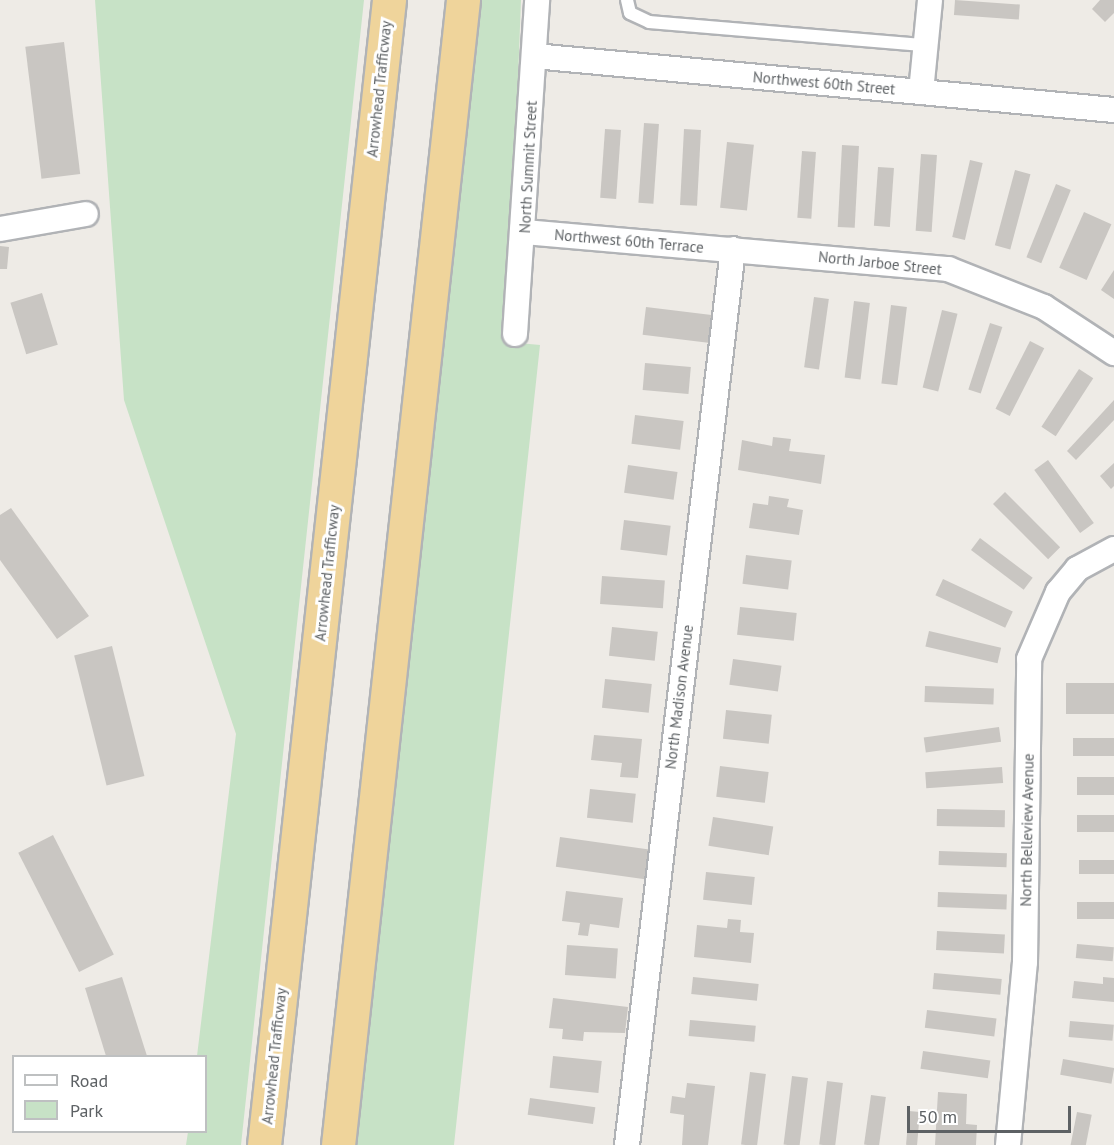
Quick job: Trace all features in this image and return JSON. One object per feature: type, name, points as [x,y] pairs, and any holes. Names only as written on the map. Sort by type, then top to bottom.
[{"type":"highway","name":"Arrowhead Trafficway","points":[[264,1145],[389,0]]},
{"type":"highway","points":[[338,1145],[463,0]]},
{"type":"street","name":"North Summit Street","points":[[515,334],[525,232],[537,0]]},
{"type":"street","points":[[921,92],[930,0]]},
{"type":"street","name":"Northwest 60th Street","points":[[534,56],[1114,110]]},
{"type":"street","points":[[0,229],[86,214]]},
{"type":"street","name":"Northwest 60th Terrace","points":[[525,232],[733,249]]},
{"type":"street","name":"North Jarboe Street","points":[[733,249],[948,269],[1044,307],[1114,353]]},
{"type":"street","name":"North Madison Avenue","points":[[627,1145],[733,249]]},
{"type":"street","name":"North Belleview Avenue","points":[[1008,1145],[1025,962],[1029,659],[1058,592],[1077,569],[1114,549]]},
{"type":"lane","points":[[627,0],[630,13],[649,22],[925,45]]},
{"type":"green space","points":[[95,0],[364,0],[241,1145],[186,1145],[188,1133],[207,1133],[207,1055],[197,1055],[236,734],[124,400]]},
{"type":"green space","points":[[478,0],[521,0],[508,342],[540,345],[454,1145],[355,1145]]},
{"type":"building","points":[[955,0],[1020,5],[1019,19],[954,15]]},
{"type":"building","points":[[1100,0],[1114,0],[1114,13],[1105,22],[1092,9]]},
{"type":"building","points":[[64,42],[80,174],[41,179],[25,47]]},
{"type":"building","points":[[644,123],[659,124],[653,204],[638,203]]},
{"type":"building","points":[[605,129],[621,130],[616,199],[600,198]]},
{"type":"building","points":[[684,129],[701,130],[697,206],[680,205]]},
{"type":"building","points":[[727,142],[754,145],[747,210],[720,208]]},
{"type":"building","points":[[842,145],[859,146],[855,228],[838,227]]},
{"type":"building","points":[[802,151],[816,152],[811,219],[797,218]]},
{"type":"building","points":[[921,154],[937,155],[932,232],[916,231]]},
{"type":"building","points":[[970,160],[983,163],[965,240],[952,237]]},
{"type":"building","points":[[878,167],[894,168],[890,227],[874,226]]},
{"type":"building","points":[[1015,170],[1030,174],[1010,249],[995,245]]},
{"type":"building","points":[[1056,184],[1071,190],[1041,263],[1026,257]]},
{"type":"building","points":[[1084,212],[1111,224],[1087,280],[1059,268]]},
{"type":"building","points":[[0,246],[9,247],[7,269],[0,269]]},
{"type":"building","points":[[1114,270],[1114,299],[1101,290]]},
{"type":"building","points":[[42,293],[58,345],[26,354],[10,303]]},
{"type":"building","points":[[814,297],[829,299],[819,369],[804,367]]},
{"type":"building","points":[[854,301],[870,303],[860,379],[845,377]]},
{"type":"building","points":[[891,305],[907,307],[897,385],[881,383]]},
{"type":"building","points":[[646,307],[712,315],[708,343],[643,335]]},
{"type":"building","points":[[942,310],[958,314],[938,391],[923,388]]},
{"type":"building","points":[[990,323],[1002,327],[981,394],[968,390]]},
{"type":"building","points":[[1030,341],[1044,348],[1010,416],[995,409]]},
{"type":"building","points":[[645,363],[691,367],[688,394],[643,390]]},
{"type":"building","points":[[1079,369],[1093,378],[1056,436],[1041,427]]},
{"type":"building","points":[[1114,400],[1114,420],[1076,460],[1067,451]]},
{"type":"building","points":[[635,415],[684,421],[680,450],[631,444]]},
{"type":"building","points":[[773,437],[791,439],[789,451],[825,455],[821,484],[738,470],[742,440],[772,446]]},
{"type":"building","points":[[1048,460],[1094,523],[1080,533],[1034,470]]},
{"type":"building","points":[[1114,463],[1114,486],[1111,489],[1100,476]]},
{"type":"building","points":[[628,465],[678,472],[674,500],[624,493]]},
{"type":"building","points":[[1005,492],[1060,547],[1048,559],[993,504]]},
{"type":"building","points":[[769,496],[789,499],[787,507],[803,510],[799,535],[749,528],[753,503],[768,505]]},
{"type":"building","points":[[11,508],[89,616],[57,639],[0,560],[0,515]]},
{"type":"building","points":[[624,520],[671,526],[667,556],[620,550]]},
{"type":"building","points":[[980,538],[1033,578],[1024,590],[971,550]]},
{"type":"building","points":[[746,555],[792,561],[788,589],[742,584]]},
{"type":"building","points":[[602,576],[665,580],[663,608],[600,604]]},
{"type":"building","points":[[943,579],[1013,612],[1005,628],[935,595]]},
{"type":"building","points":[[740,607],[797,613],[794,641],[737,635]]},
{"type":"building","points":[[612,627],[658,632],[655,661],[609,656]]},
{"type":"building","points":[[929,631],[1001,648],[998,663],[925,647]]},
{"type":"building","points":[[112,646],[144,776],[107,785],[74,655]]},
{"type":"building","points":[[733,659],[782,666],[778,692],[729,685]]},
{"type":"building","points":[[605,679],[652,684],[649,713],[602,708]]},
{"type":"building","points":[[1066,683],[1114,683],[1114,714],[1066,714]]},
{"type":"building","points":[[925,686],[994,688],[993,704],[924,702]]},
{"type":"building","points":[[726,710],[772,715],[769,744],[723,739]]},
{"type":"building","points":[[999,727],[1001,742],[926,752],[924,738]]},
{"type":"building","points":[[594,735],[642,739],[638,778],[620,777],[622,763],[591,760]]},
{"type":"building","points":[[1073,738],[1114,738],[1114,756],[1073,756]]},
{"type":"building","points":[[720,766],[769,772],[765,803],[716,797]]},
{"type":"building","points":[[1002,767],[1003,783],[926,788],[925,772]]},
{"type":"building","points":[[1077,777],[1114,777],[1114,795],[1077,795]]},
{"type":"building","points":[[590,789],[636,794],[633,823],[587,818]]},
{"type":"building","points":[[937,809],[1005,810],[1005,827],[937,826]]},
{"type":"building","points":[[1077,815],[1114,815],[1114,832],[1077,832]]},
{"type":"building","points":[[713,817],[773,827],[769,855],[708,846]]},
{"type":"building","points":[[53,835],[114,954],[79,972],[18,853]]},
{"type":"building","points":[[560,837],[649,850],[645,879],[556,867]]},
{"type":"building","points":[[939,851],[1007,853],[1006,867],[939,865]]},
{"type":"building","points":[[1079,860],[1114,860],[1114,874],[1079,874]]},
{"type":"building","points":[[706,872],[755,877],[752,905],[703,900]]},
{"type":"building","points":[[566,891],[623,898],[619,928],[590,924],[588,936],[578,935],[580,923],[562,921]]},
{"type":"building","points":[[938,892],[1007,894],[1006,909],[937,907]]},
{"type":"building","points":[[1077,902],[1114,902],[1114,919],[1077,919]]},
{"type":"building","points":[[728,919],[741,920],[740,932],[754,933],[751,963],[694,957],[697,925],[727,928]]},
{"type":"building","points":[[937,931],[1005,935],[1004,954],[936,950]]},
{"type":"building","points":[[1077,944],[1114,947],[1113,961],[1076,958]]},
{"type":"building","points":[[567,945],[618,949],[616,978],[565,975]]},
{"type":"building","points":[[934,973],[1002,979],[1000,995],[933,989]]},
{"type":"building","points":[[122,977],[147,1055],[106,1055],[85,988]]},
{"type":"building","points":[[693,977],[759,984],[757,1001],[691,994]]},
{"type":"building","points":[[1103,977],[1114,978],[1114,1002],[1072,998],[1074,981],[1103,984]]},
{"type":"building","points":[[553,998],[628,1007],[625,1033],[584,1032],[583,1041],[562,1039],[563,1029],[549,1028]]},
{"type":"building","points":[[927,1010],[996,1019],[994,1036],[925,1028]]},
{"type":"building","points":[[690,1020],[756,1026],[754,1042],[689,1036]]},
{"type":"building","points":[[1070,1021],[1114,1025],[1112,1041],[1069,1037]]},
{"type":"building","points":[[923,1051],[990,1060],[988,1078],[920,1069]]},
{"type":"building","points":[[553,1056],[602,1061],[598,1093],[550,1088]]},
{"type":"building","points":[[1063,1059],[1114,1068],[1111,1084],[1060,1075]]},
{"type":"building","points":[[750,1072],[766,1074],[757,1145],[741,1144]]},
{"type":"building","points":[[792,1076],[808,1078],[800,1145],[784,1144]]},
{"type":"building","points":[[827,1081],[843,1083],[835,1145],[819,1145]]},
{"type":"building","points":[[687,1083],[715,1086],[708,1145],[682,1145],[684,1115],[670,1113],[672,1096],[685,1098]]},
{"type":"building","points":[[938,1092],[967,1094],[966,1124],[977,1125],[976,1145],[935,1145]]},
{"type":"building","points":[[871,1095],[886,1097],[879,1145],[864,1145]]},
{"type":"building","points":[[530,1098],[595,1107],[593,1124],[528,1115]]},
{"type":"building","points":[[909,1111],[920,1112],[917,1145],[906,1145]]},
{"type":"building","points":[[1077,1112],[1092,1115],[1086,1145],[1071,1145]]}]
